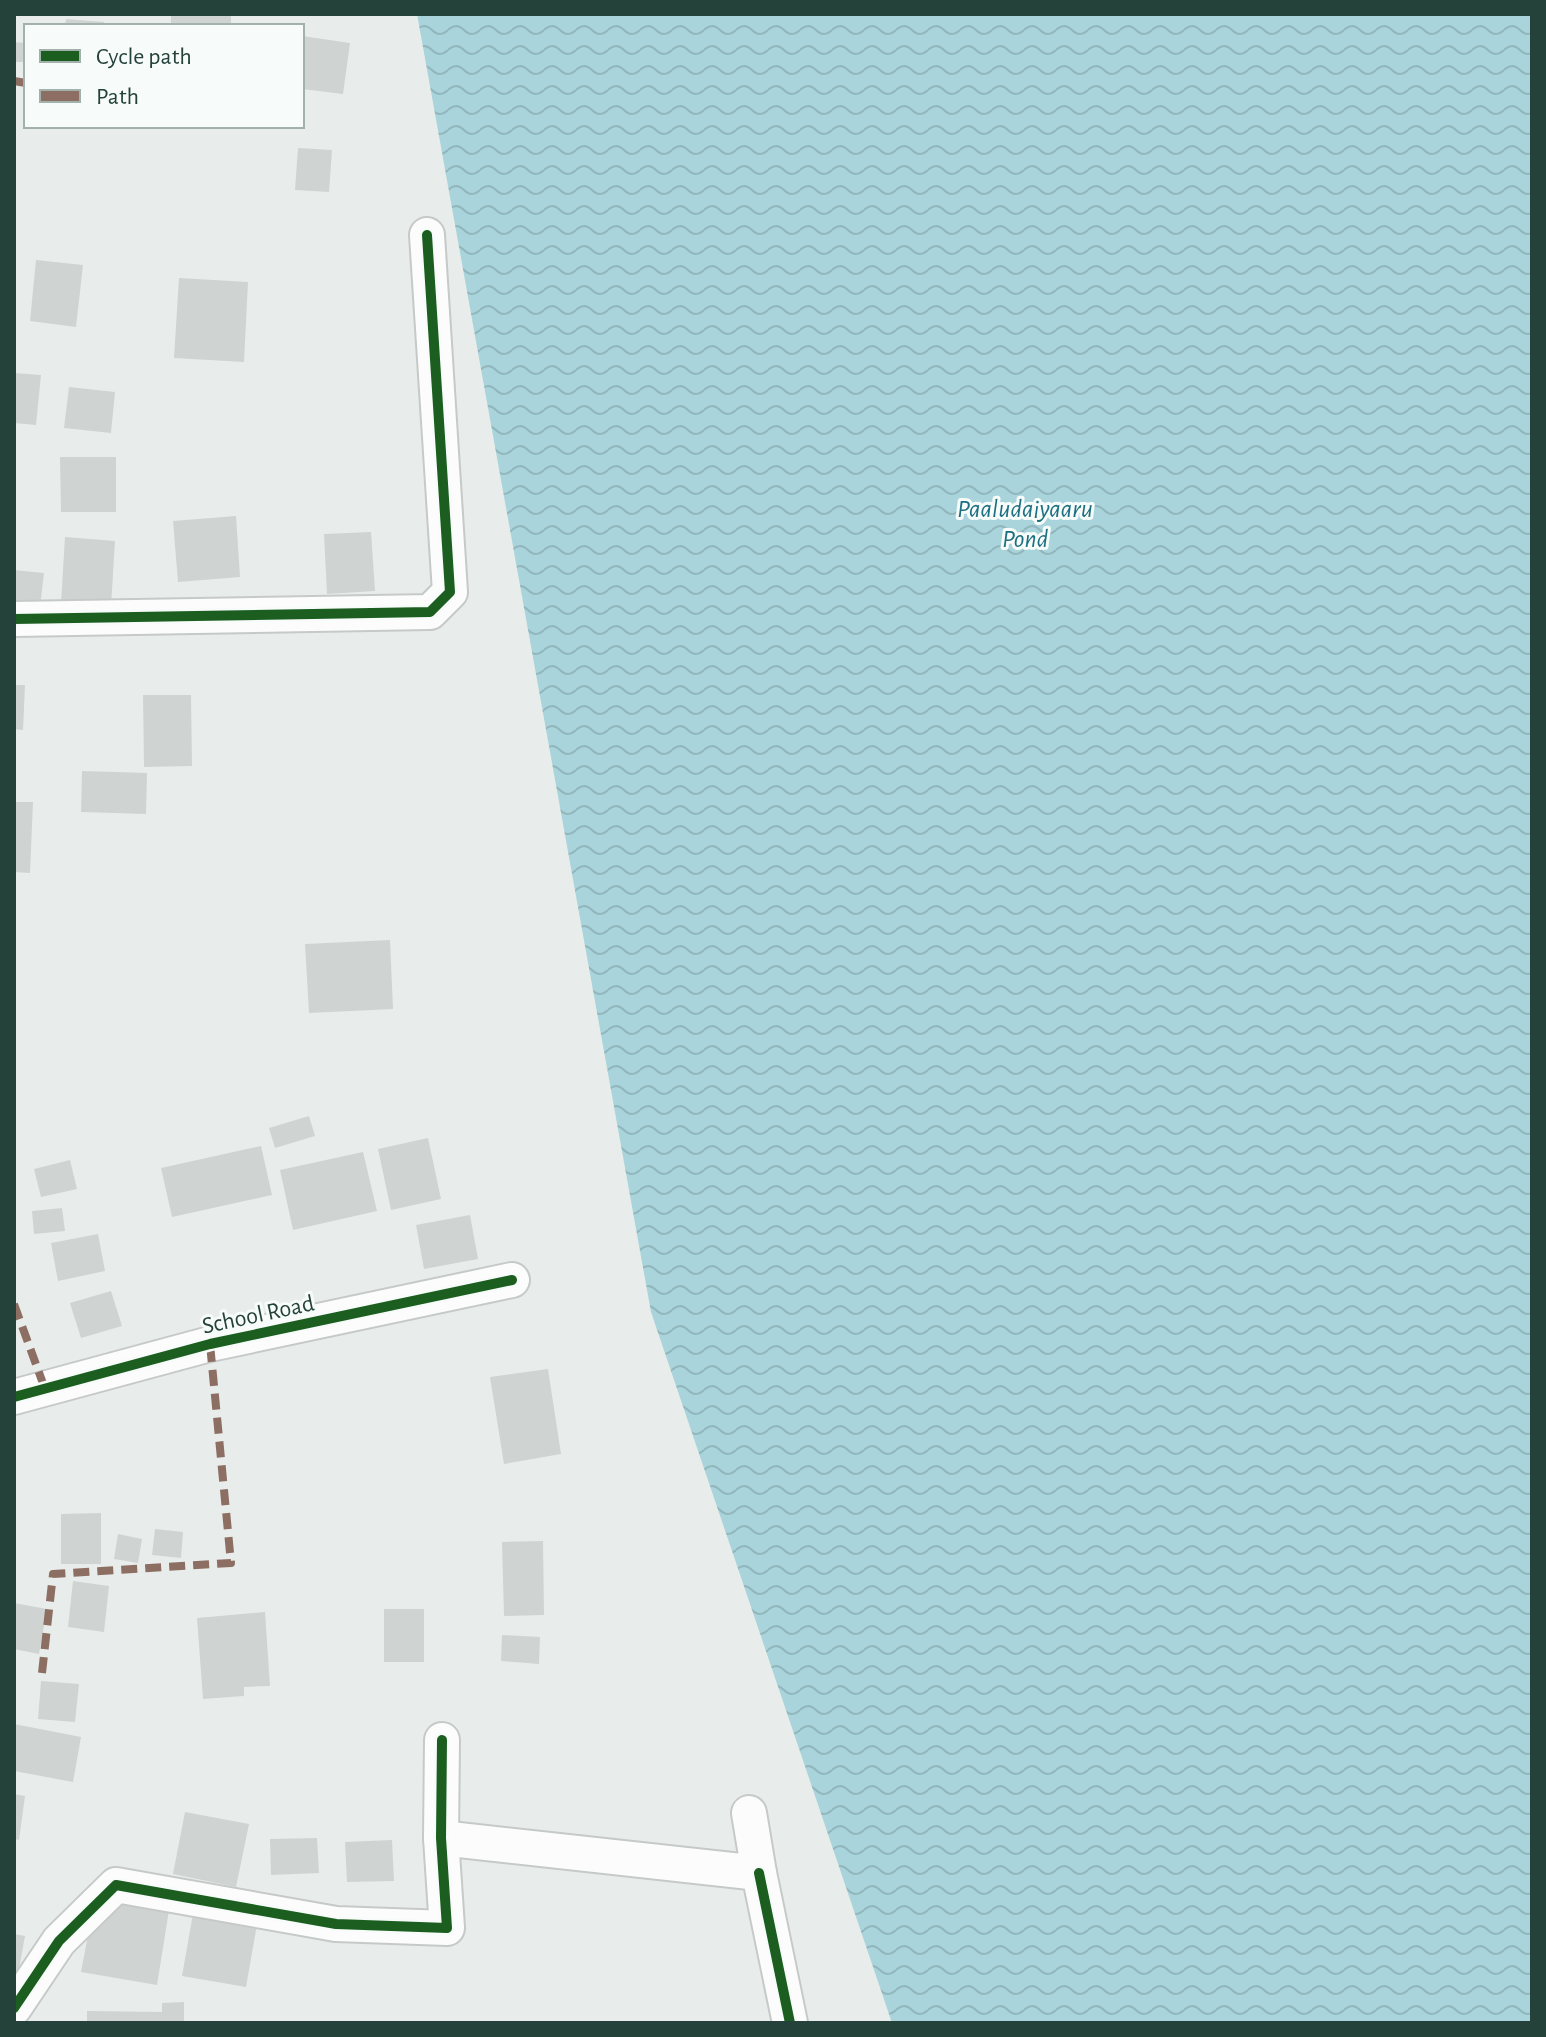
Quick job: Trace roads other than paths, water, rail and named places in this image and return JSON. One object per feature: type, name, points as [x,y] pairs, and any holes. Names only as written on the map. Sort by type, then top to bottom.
[{"type":"street","points":[[14,619],[430,612],[450,592],[427,235]]},
{"type":"street","name":"School Road","points":[[14,1397],[210,1344],[512,1280]]},
{"type":"street","points":[[16,2003],[59,1941],[116,1885],[336,1924],[447,1928],[441,1838],[442,1740]]},
{"type":"street","points":[[749,1813],[790,2023]]},
{"type":"street","points":[[441,1838],[759,1873]]},
{"type":"water","name":"Paaludaiyaaru Pond","points":[[417,14],[1532,14],[1532,2023],[892,2023],[651,1312]]}]
